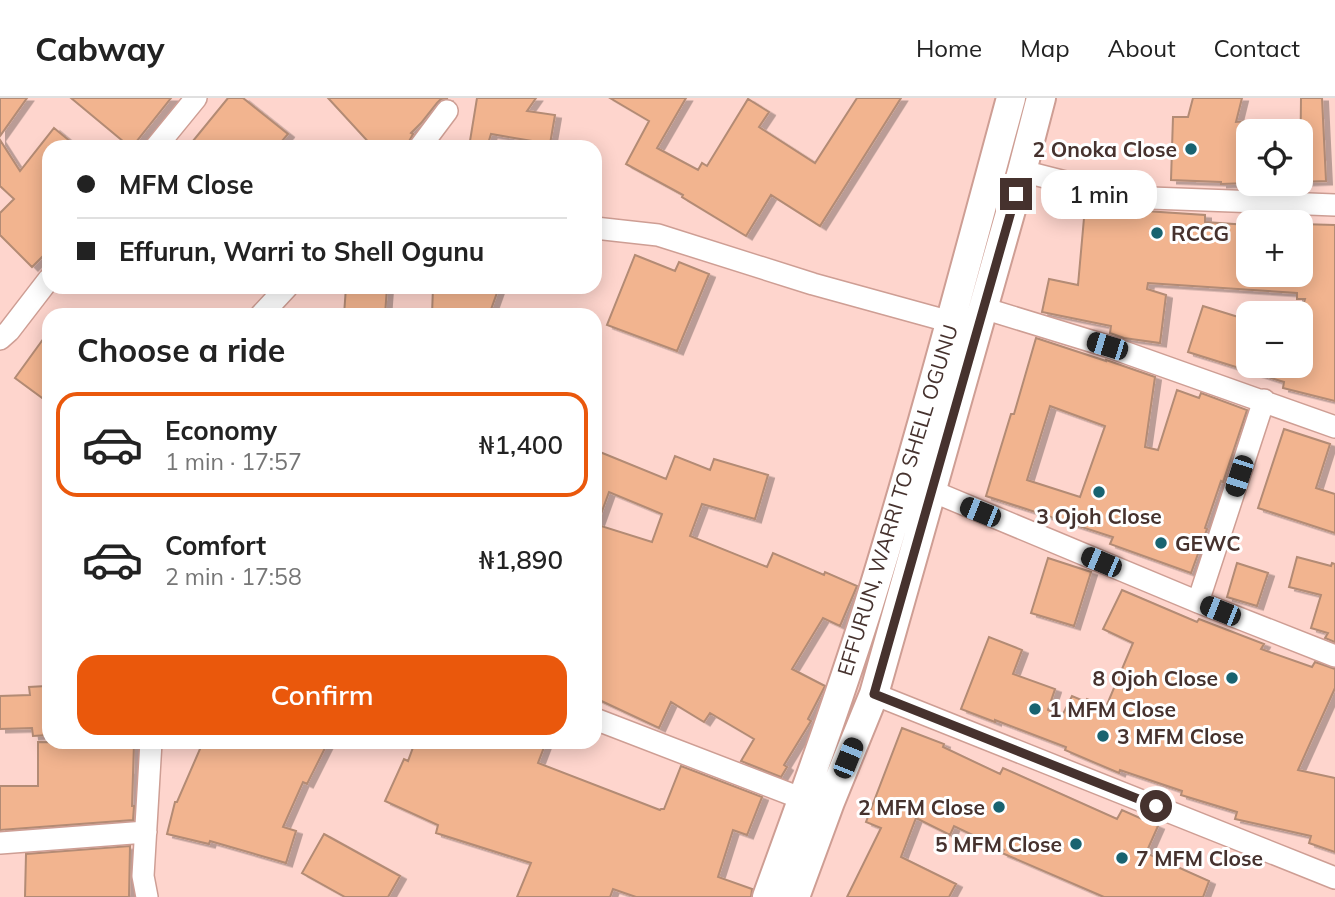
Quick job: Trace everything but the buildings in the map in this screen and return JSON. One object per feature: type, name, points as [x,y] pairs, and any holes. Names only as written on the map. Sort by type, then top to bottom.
[{"type":"main road","name":"EFFURUN, WARRI TO SHELL OGUNU","points":[[767,897],[827,732],[867,608],[930,397],[1011,98]]},
{"type":"main road","name":"EFFURUN, WARRI TO SHELL OGUNU","points":[[803,893],[830,802],[874,694],[1023,171],[1041,98]]},
{"type":"street","points":[[162,140],[195,98]]},
{"type":"street","points":[[425,140],[447,111]]},
{"type":"street","points":[[1023,171],[1124,197],[1335,205]]},
{"type":"street","points":[[602,229],[658,235],[813,284],[951,322]]},
{"type":"street","points":[[3,330],[42,287]]},
{"type":"street","points":[[268,308],[280,294]]},
{"type":"street","points":[[984,308],[1107,346],[1335,427]]},
{"type":"street","points":[[1198,602],[1264,400]]},
{"type":"street","points":[[932,491],[1335,656]]},
{"type":"street","points":[[874,694],[1335,878]]},
{"type":"street","points":[[602,722],[803,799]]},
{"type":"street","points":[[147,897],[143,876],[151,749]]},
{"type":"street","points":[[0,843],[146,832]]},
{"type":"place","name":"2 Onoka Close","points":[[1191,149]]},
{"type":"place","name":"RCCG","points":[[1157,233]]},
{"type":"place","name":"3 Ojoh Close","points":[[1099,492]]},
{"type":"place","name":"GEWC","points":[[1161,543]]},
{"type":"place","name":"8 Ojoh Close","points":[[1232,678]]},
{"type":"place","name":"1 MFM Close","points":[[1035,709]]},
{"type":"place","name":"3 MFM Close","points":[[1103,736]]},
{"type":"place","name":"2 MFM Close","points":[[999,807]]},
{"type":"place","name":"5 MFM Close","points":[[1076,844]]},
{"type":"place","name":"7 MFM Close","points":[[1122,858]]},
{"type":"route","points":[[1016,194],[874,694],[1156,806]]}]
